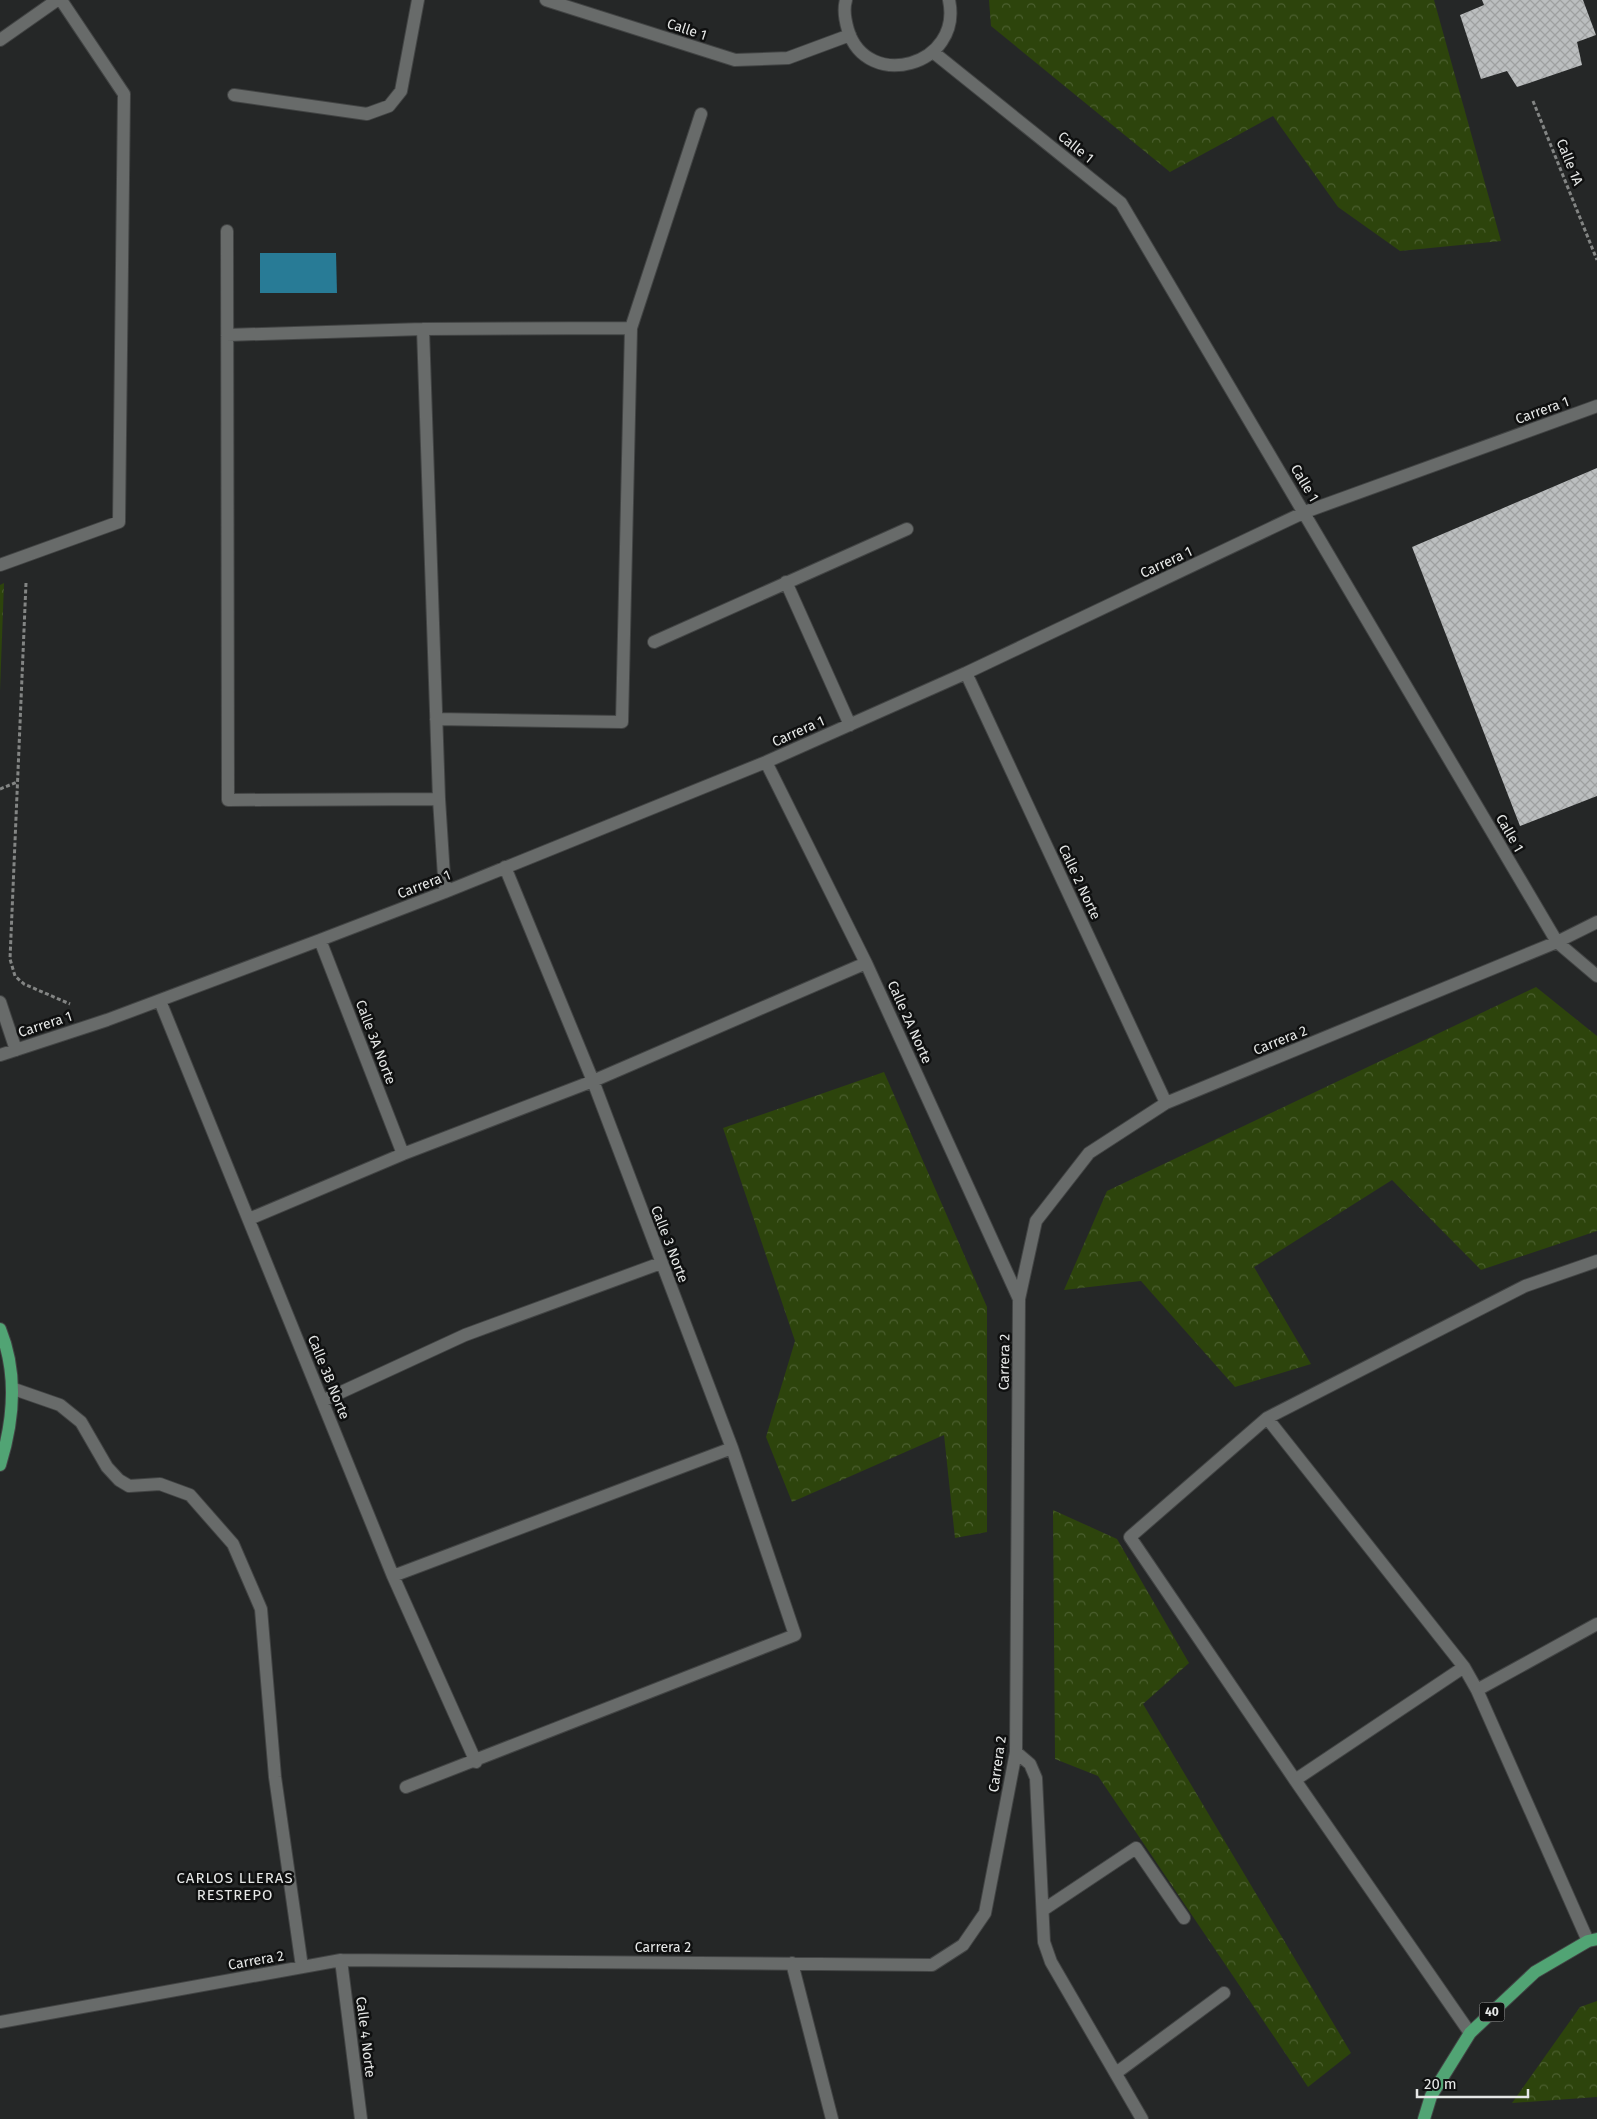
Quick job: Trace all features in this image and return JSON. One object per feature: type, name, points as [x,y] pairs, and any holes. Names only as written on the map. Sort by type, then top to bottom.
[{"type":"main road","points":[[0,1329],[7,1346],[14,1389],[7,1444],[0,1466]]},
{"type":"main road","name":"40","points":[[1424,2119],[1431,2096],[1470,2033],[1535,1972],[1593,1940]]},
{"type":"street","points":[[0,40],[59,0],[124,94],[119,522],[0,566]]},
{"type":"street","points":[[234,95],[367,114],[389,106],[401,92],[418,0]]},
{"type":"street","name":"Calle 1","points":[[546,0],[735,60],[788,58],[850,36]]},
{"type":"street","points":[[846,0],[845,20],[850,36],[859,49],[872,59],[887,65],[904,66],[920,61],[933,52],[944,38],[950,20],[949,0]]},
{"type":"street","name":"Calle 1","points":[[933,52],[1121,202],[1557,942],[1597,976]]},
{"type":"street","points":[[436,719],[622,722],[630,328],[701,114]]},
{"type":"street","points":[[227,231],[228,800],[439,799]]},
{"type":"street","points":[[227,335],[423,329],[630,328]]},
{"type":"street","points":[[423,329],[439,799],[445,892]]},
{"type":"street","name":"Carrera 1","points":[[0,1055],[108,1020],[320,940],[445,892],[766,762],[966,673],[1305,512],[1597,406]]},
{"type":"street","points":[[654,642],[907,529]]},
{"type":"street","points":[[786,582],[850,724]]},
{"type":"street","name":"Calle 2 Norte","points":[[966,673],[1166,1103]]},
{"type":"street","name":"Calle 2A Norte","points":[[766,762],[866,963],[1019,1299]]},
{"type":"street","name":"Calle 3 Norte","points":[[476,1762],[795,1635],[732,1448],[660,1263],[593,1081],[505,867]]},
{"type":"street","name":"Carrera 2","points":[[0,2022],[341,1960],[792,1962],[932,1965],[964,1945],[985,1913],[1016,1752],[1019,1299],[1036,1221],[1089,1153],[1166,1103],[1557,942],[1597,922]]},
{"type":"street","name":"Calle 3A Norte","points":[[320,940],[403,1154]]},
{"type":"street","points":[[249,1219],[403,1154],[593,1081],[866,963]]},
{"type":"street","name":"Calle 3B Norte","points":[[160,1000],[393,1576],[476,1762]]},
{"type":"street","points":[[0,1002],[16,1050]]},
{"type":"street","points":[[1470,2033],[1130,1537],[1267,1418],[1525,1286],[1597,1261]]},
{"type":"street","points":[[322,1401],[465,1335],[660,1263]]},
{"type":"street","points":[[14,1389],[60,1405],[80,1422],[106,1467],[119,1480],[129,1486],[160,1484],[190,1495],[233,1544],[261,1610],[275,1777],[302,1967]]},
{"type":"street","points":[[1267,1418],[1464,1667],[1477,1690],[1593,1940]]},
{"type":"street","points":[[393,1576],[732,1448]]},
{"type":"street","points":[[1477,1690],[1597,1624]]},
{"type":"street","points":[[1295,1780],[1464,1667]]},
{"type":"street","points":[[1016,1752],[1030,1764],[1036,1778],[1044,1942],[1051,1962],[1142,2119]]},
{"type":"street","points":[[406,1787],[476,1762]]},
{"type":"street","points":[[1043,1910],[1136,1848],[1184,1918]]},
{"type":"street","name":"Calle 4 Norte","points":[[341,1960],[362,2119]]},
{"type":"street","points":[[792,1962],[832,2119]]},
{"type":"street","points":[[1116,2073],[1224,1993]]},
{"type":"path","name":"Calle 1A","points":[[1533,101],[1597,260]]},
{"type":"path","points":[[27,556],[10,959],[15,976],[24,984],[108,1020]]},
{"type":"path","points":[[0,789],[17,782]]},
{"type":"green space","points":[[989,0],[1434,0],[1501,241],[1400,251],[1338,207],[1273,116],[1170,172],[991,26]]},
{"type":"green space","points":[[4,583],[0,691],[0,585]]},
{"type":"green space","points":[[1536,987],[1597,1036],[1597,1231],[1481,1270],[1392,1180],[1254,1267],[1311,1364],[1235,1387],[1141,1281],[1064,1290],[1107,1191]]},
{"type":"green space","points":[[884,1072],[987,1307],[987,1532],[955,1538],[944,1435],[792,1502],[766,1437],[795,1341],[723,1128]]},
{"type":"green space","points":[[1053,1510],[1117,1539],[1189,1663],[1143,1704],[1351,2053],[1308,2087],[1098,1776],[1055,1759]]},
{"type":"green space","points":[[1597,2001],[1597,2097],[1512,2103],[1580,2007]]},
{"type":"water","points":[[260,253],[336,253],[337,293],[260,293]]},
{"type":"building","points":[[1482,0],[1583,0],[1596,35],[1577,42],[1582,65],[1517,87],[1507,71],[1481,79],[1460,15],[1484,5]]},
{"type":"building","points":[[1597,468],[1597,796],[1520,826],[1412,547]]},
{"type":"district","name":"CARLOS LLERAS RESTREPO","points":[[235,1886]]}]
